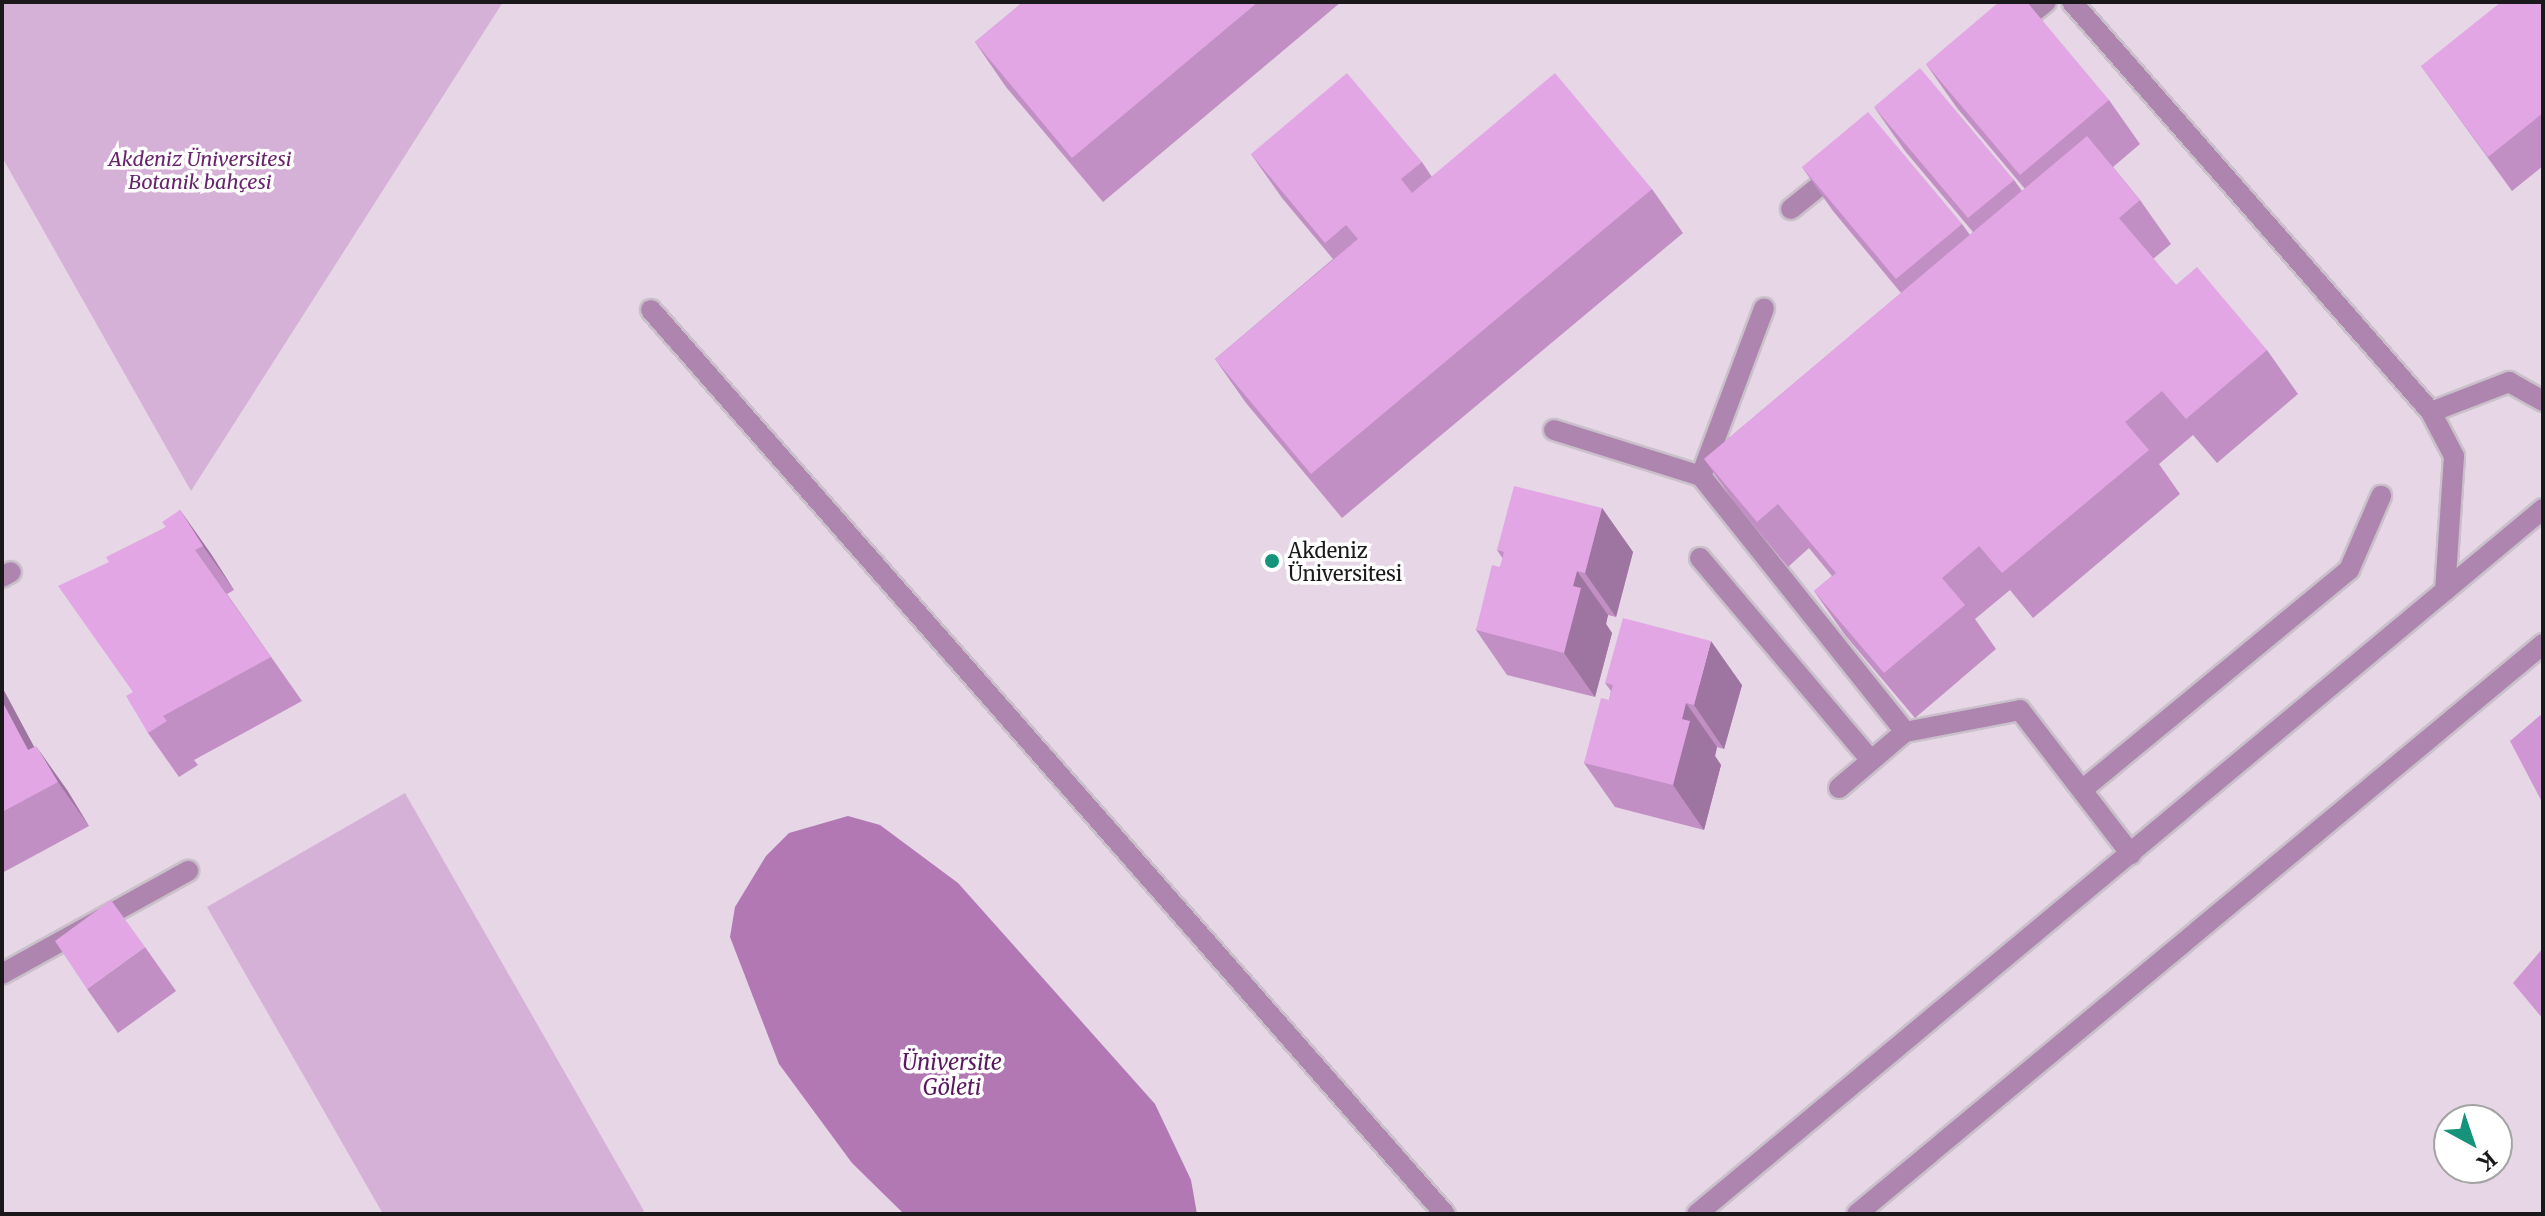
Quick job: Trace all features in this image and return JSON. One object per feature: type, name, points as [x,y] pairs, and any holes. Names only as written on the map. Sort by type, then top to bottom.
[{"type":"street","points":[[1997,41],[2046,2]]},
{"type":"street","points":[[2072,2],[2431,412],[2454,456],[2445,591]]},
{"type":"street","points":[[1791,209],[1852,160]]},
{"type":"street","points":[[1701,476],[1764,308]]},
{"type":"street","points":[[651,310],[1445,1214]]},
{"type":"street","points":[[2431,412],[2509,382],[2543,401]]},
{"type":"street","points":[[1554,430],[1701,476],[1905,732]]},
{"type":"street","points":[[2082,790],[2349,570],[2381,496]]},
{"type":"street","points":[[1697,1214],[2543,509]]},
{"type":"street","points":[[1700,558],[1871,760]]},
{"type":"street","points":[[1857,1214],[2543,644]]},
{"type":"street","points":[[1839,788],[1905,732],[2020,710],[2131,854]]},
{"type":"street","points":[[2,974],[188,871]]},
{"type":"shaded area","name":"Akdeniz Üniversitesi","points":[[2,2],[2543,2],[2543,1214],[2,1214]]},
{"type":"shaded area","points":[[2543,713],[2543,804],[2510,741]]},
{"type":"shaded area","points":[[2543,948],[2543,1019],[2513,983]]},
{"type":"green space","name":"Akdeniz Üniversitesi Botanik bahçesi","points":[[2,2],[503,2],[191,491],[2,157]]},
{"type":"green space","points":[[405,793],[644,1211],[639,1214],[383,1214],[207,907]]},
{"type":"water","name":"Üniversite Göleti","points":[[848,816],[880,825],[958,883],[1155,1104],[1191,1180],[1197,1214],[904,1214],[852,1163],[779,1064],[730,937],[735,907],[766,856],[789,833]]},
{"type":"building","points":[[1023,2],[1258,2],[1072,158],[975,42]]},
{"type":"building","points":[[1999,2],[2027,2],[2109,100],[2020,175],[1926,64]]},
{"type":"building","points":[[2501,2],[2543,2],[2543,113],[2488,157],[2421,66]]},
{"type":"building","points":[[1920,68],[2014,180],[1968,218],[1874,107]]},
{"type":"building","points":[[1347,73],[1422,162],[1401,179],[1412,193],[1555,73],[1652,189],[1311,474],[1215,359],[1358,239],[1346,225],[1325,243],[1251,154]]},
{"type":"building","points":[[1868,112],[1962,224],[1896,279],[1802,167]]},
{"type":"building","points":[[2087,136],[2140,200],[2119,218],[2176,285],[2197,267],[2267,350],[2186,419],[2162,391],[2125,422],[2149,450],[2002,573],[1979,546],[1942,578],[1965,605],[1884,673],[1814,591],[1836,573],[1778,504],[1757,522],[1704,459]]},
{"type":"building","points":[[1514,486],[1602,508],[1585,573],[1577,571],[1573,586],[1581,588],[1564,653],[1476,630],[1492,565],[1500,567],[1504,552],[1497,550]]},
{"type":"building","points":[[180,510],[203,546],[195,550],[271,657],[163,716],[167,721],[148,733],[126,696],[133,692],[58,586],[109,562],[106,557],[166,527],[162,522]]},
{"type":"building","points":[[1623,618],[1711,641],[1694,705],[1686,703],[1682,719],[1690,721],[1673,785],[1584,763],[1601,698],[1609,700],[1613,685],[1605,683]]},
{"type":"building","points":[[2,701],[28,750],[36,746],[58,782],[2,812]]},
{"type":"building","points":[[111,900],[145,947],[87,989],[55,941]]},
{"type":"place","name":"Akdeniz Üniversitesi","points":[[1272,561]]}]
